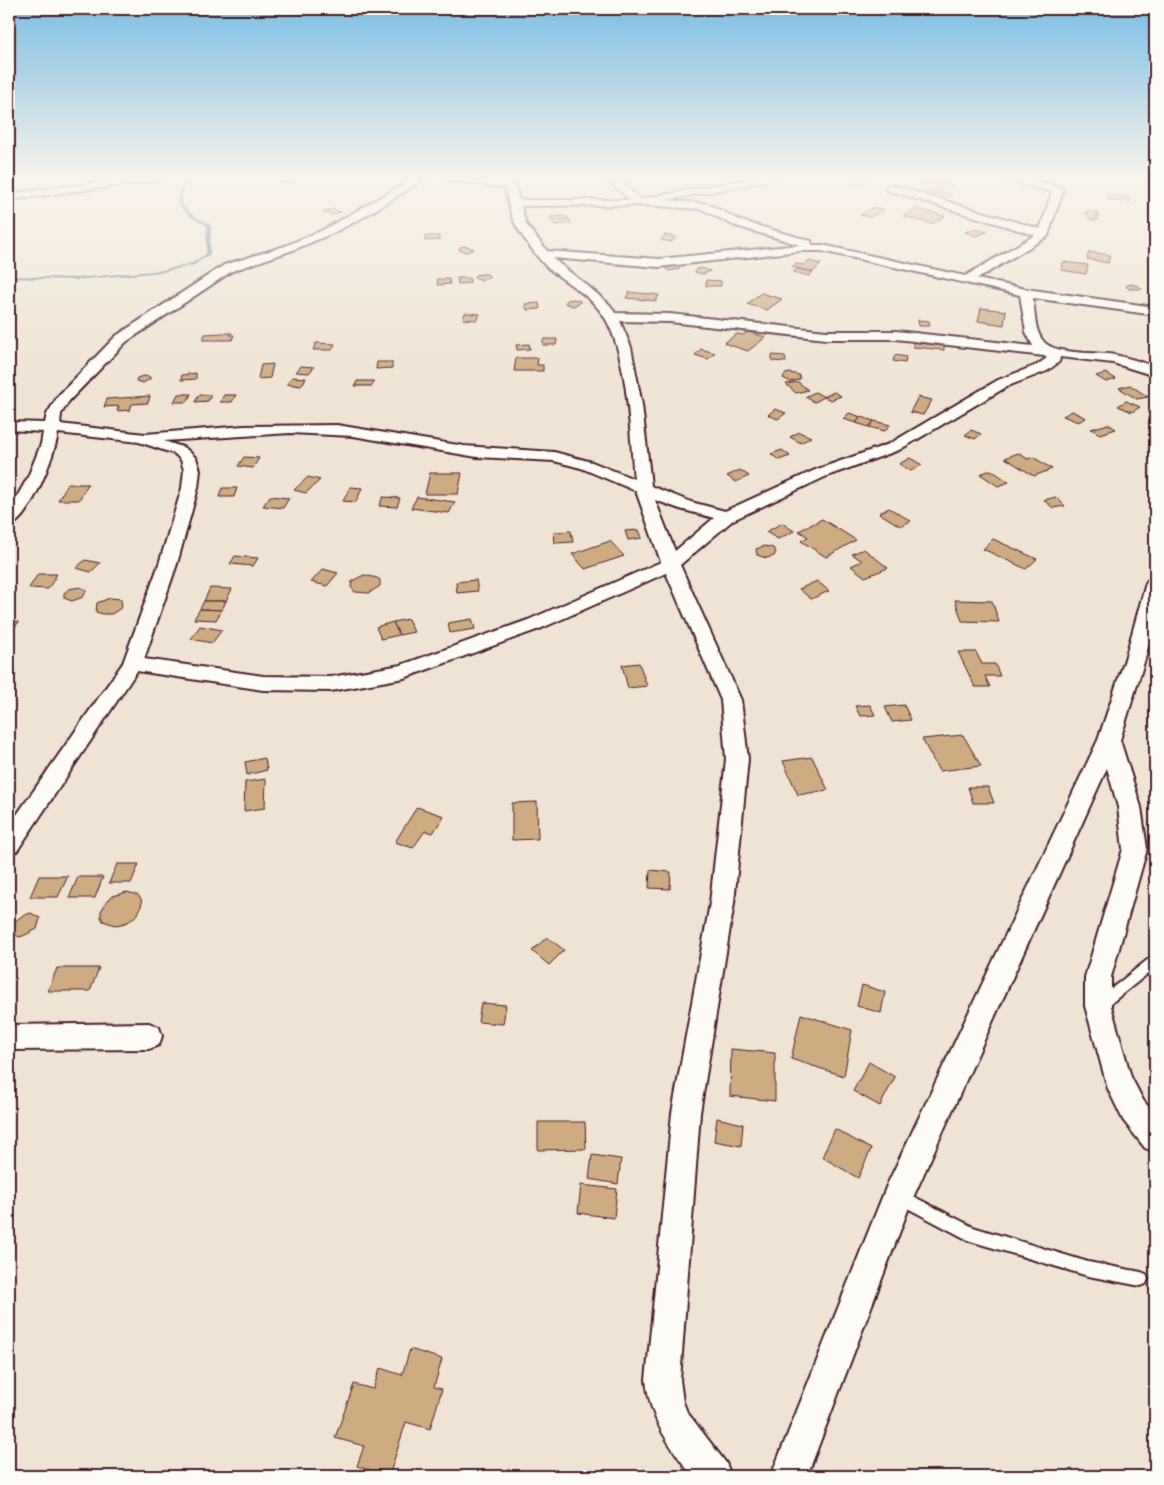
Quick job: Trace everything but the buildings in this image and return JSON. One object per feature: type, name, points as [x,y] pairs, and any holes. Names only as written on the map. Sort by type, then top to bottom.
[{"type":"street","points":[[9,521],[19,509],[36,477],[50,444],[54,414],[63,399],[121,339],[228,268],[293,246]]},
{"type":"street","points":[[537,246],[550,264],[585,290],[605,308],[617,327],[624,347],[632,390],[643,489],[671,564],[731,700],[736,759],[722,903],[686,1113],[663,1380],[666,1404],[675,1424],[713,1476]]},
{"type":"street","points":[[816,246],[1026,293],[1155,311]]},
{"type":"street","points":[[966,280],[1025,246]]},
{"type":"street","points":[[543,254],[659,264],[800,248],[822,248]]},
{"type":"street","points":[[132,664],[263,683],[331,684],[404,671],[535,624],[671,564],[727,516],[821,473],[894,447],[1003,383],[1042,368],[1054,359],[1052,353],[1038,344],[1033,335],[1026,293]]},
{"type":"street","points":[[610,316],[678,319],[816,335],[896,334],[1113,359],[1135,364],[1155,372]]},
{"type":"street","points":[[1113,359],[1147,355]]},
{"type":"street","points":[[9,426],[51,428],[141,438],[252,429],[336,430],[465,452],[538,455],[565,459],[702,512],[727,516]]},
{"type":"street","points":[[9,844],[132,664],[168,564],[190,488],[192,470],[188,458],[180,451],[141,438]]},
{"type":"street","points":[[789,1476],[898,1196],[1109,740],[1155,583]]},
{"type":"street","points":[[1109,740],[1130,813],[1134,833],[1134,849],[1098,977],[1098,1006],[1105,1038],[1118,1080],[1133,1110],[1155,1138]]},
{"type":"street","points":[[9,1038],[149,1036]]},
{"type":"lane","points":[[1098,1006],[1155,961]]},
{"type":"lane","points":[[898,1196],[970,1234],[1088,1268],[1141,1279]]},
{"type":"waterway","points":[[9,277],[75,279],[163,271],[193,264],[208,254],[208,246]]}]
